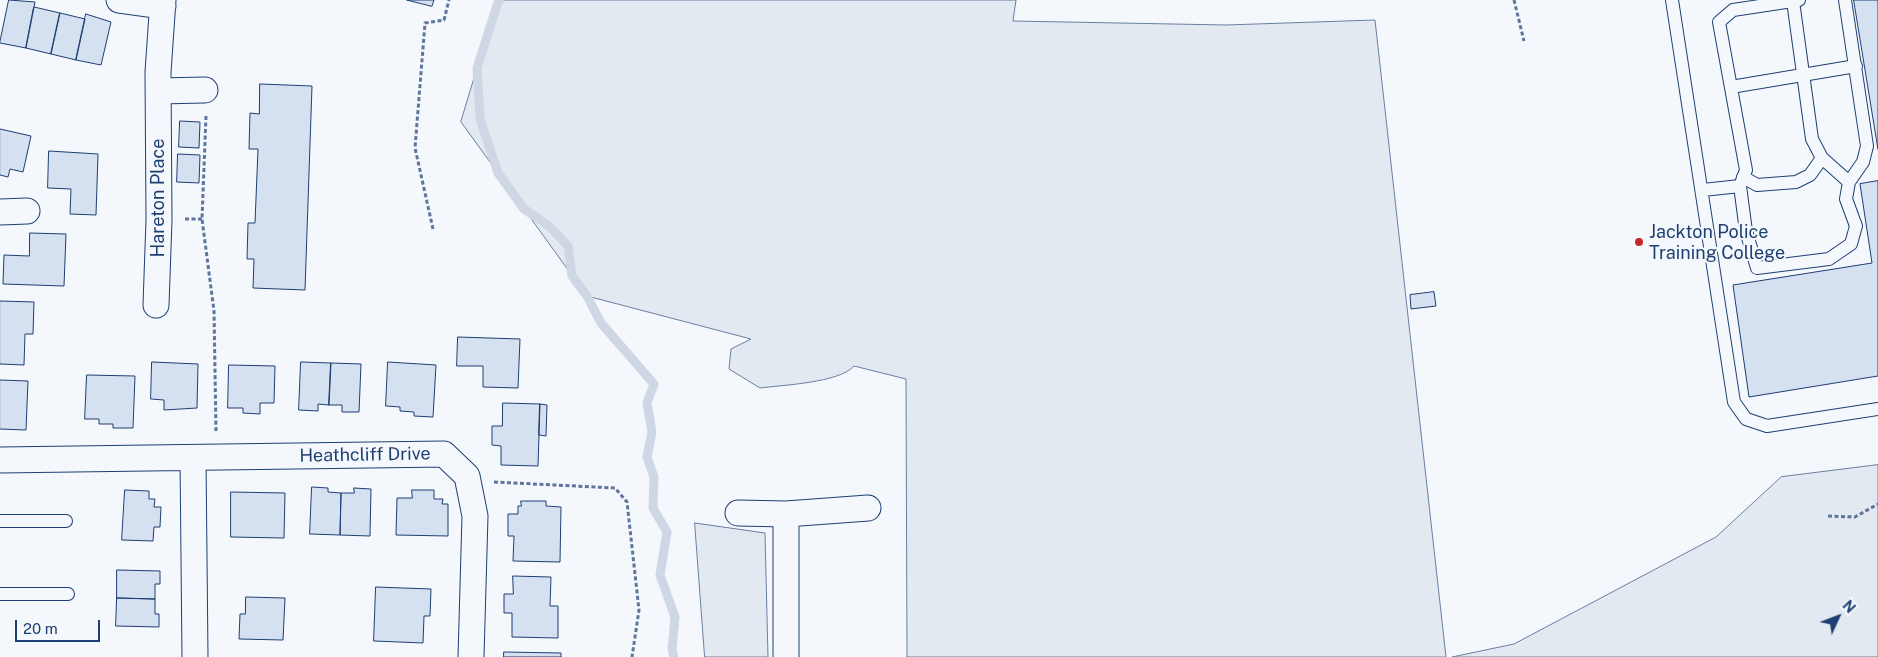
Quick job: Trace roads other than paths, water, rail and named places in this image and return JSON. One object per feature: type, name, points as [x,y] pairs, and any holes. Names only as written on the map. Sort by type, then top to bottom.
[{"type":"street","name":"Hareton Place","points":[[119,0],[163,3],[158,90],[159,220],[156,305]]},
{"type":"street","points":[[158,90],[204,90]]},
{"type":"street","points":[[0,212],[27,210]]},
{"type":"street","name":"Heathcliff Drive","points":[[0,460],[444,454],[467,476],[475,516],[471,657]]},
{"type":"street","points":[[195,657],[205,457]]},
{"type":"street","points":[[738,513],[786,514],[868,508]]},
{"type":"street","points":[[786,514],[786,657]]},
{"type":"lane","points":[[1672,0],[1703,190],[1734,402],[1746,419],[1767,426],[1878,409]]},
{"type":"lane","points":[[1845,0],[1867,146],[1863,162],[1848,182],[1846,199],[1856,226],[1851,244],[1829,259],[1757,268],[1746,231],[1741,182],[1746,170],[1719,22],[1733,10],[1796,0],[1812,140],[1822,158],[1848,182]]},
{"type":"lane","points":[[1731,87],[1856,66]]},
{"type":"lane","points":[[1703,190],[1741,182],[1757,185],[1796,182],[1810,175],[1822,158]]},
{"type":"lane","points":[[0,521],[66,521]]},
{"type":"lane","points":[[0,594],[68,594]]},
{"type":"waterway","points":[[500,0],[477,68],[480,119],[498,173],[524,209],[549,226],[568,246],[572,276],[587,296],[601,323],[654,384],[647,403],[652,432],[647,457],[654,477],[653,508],[667,532],[660,575],[675,617],[672,649],[674,657]]},
{"type":"place","name":"Jackton Police Training College","points":[[1639,242]]}]
